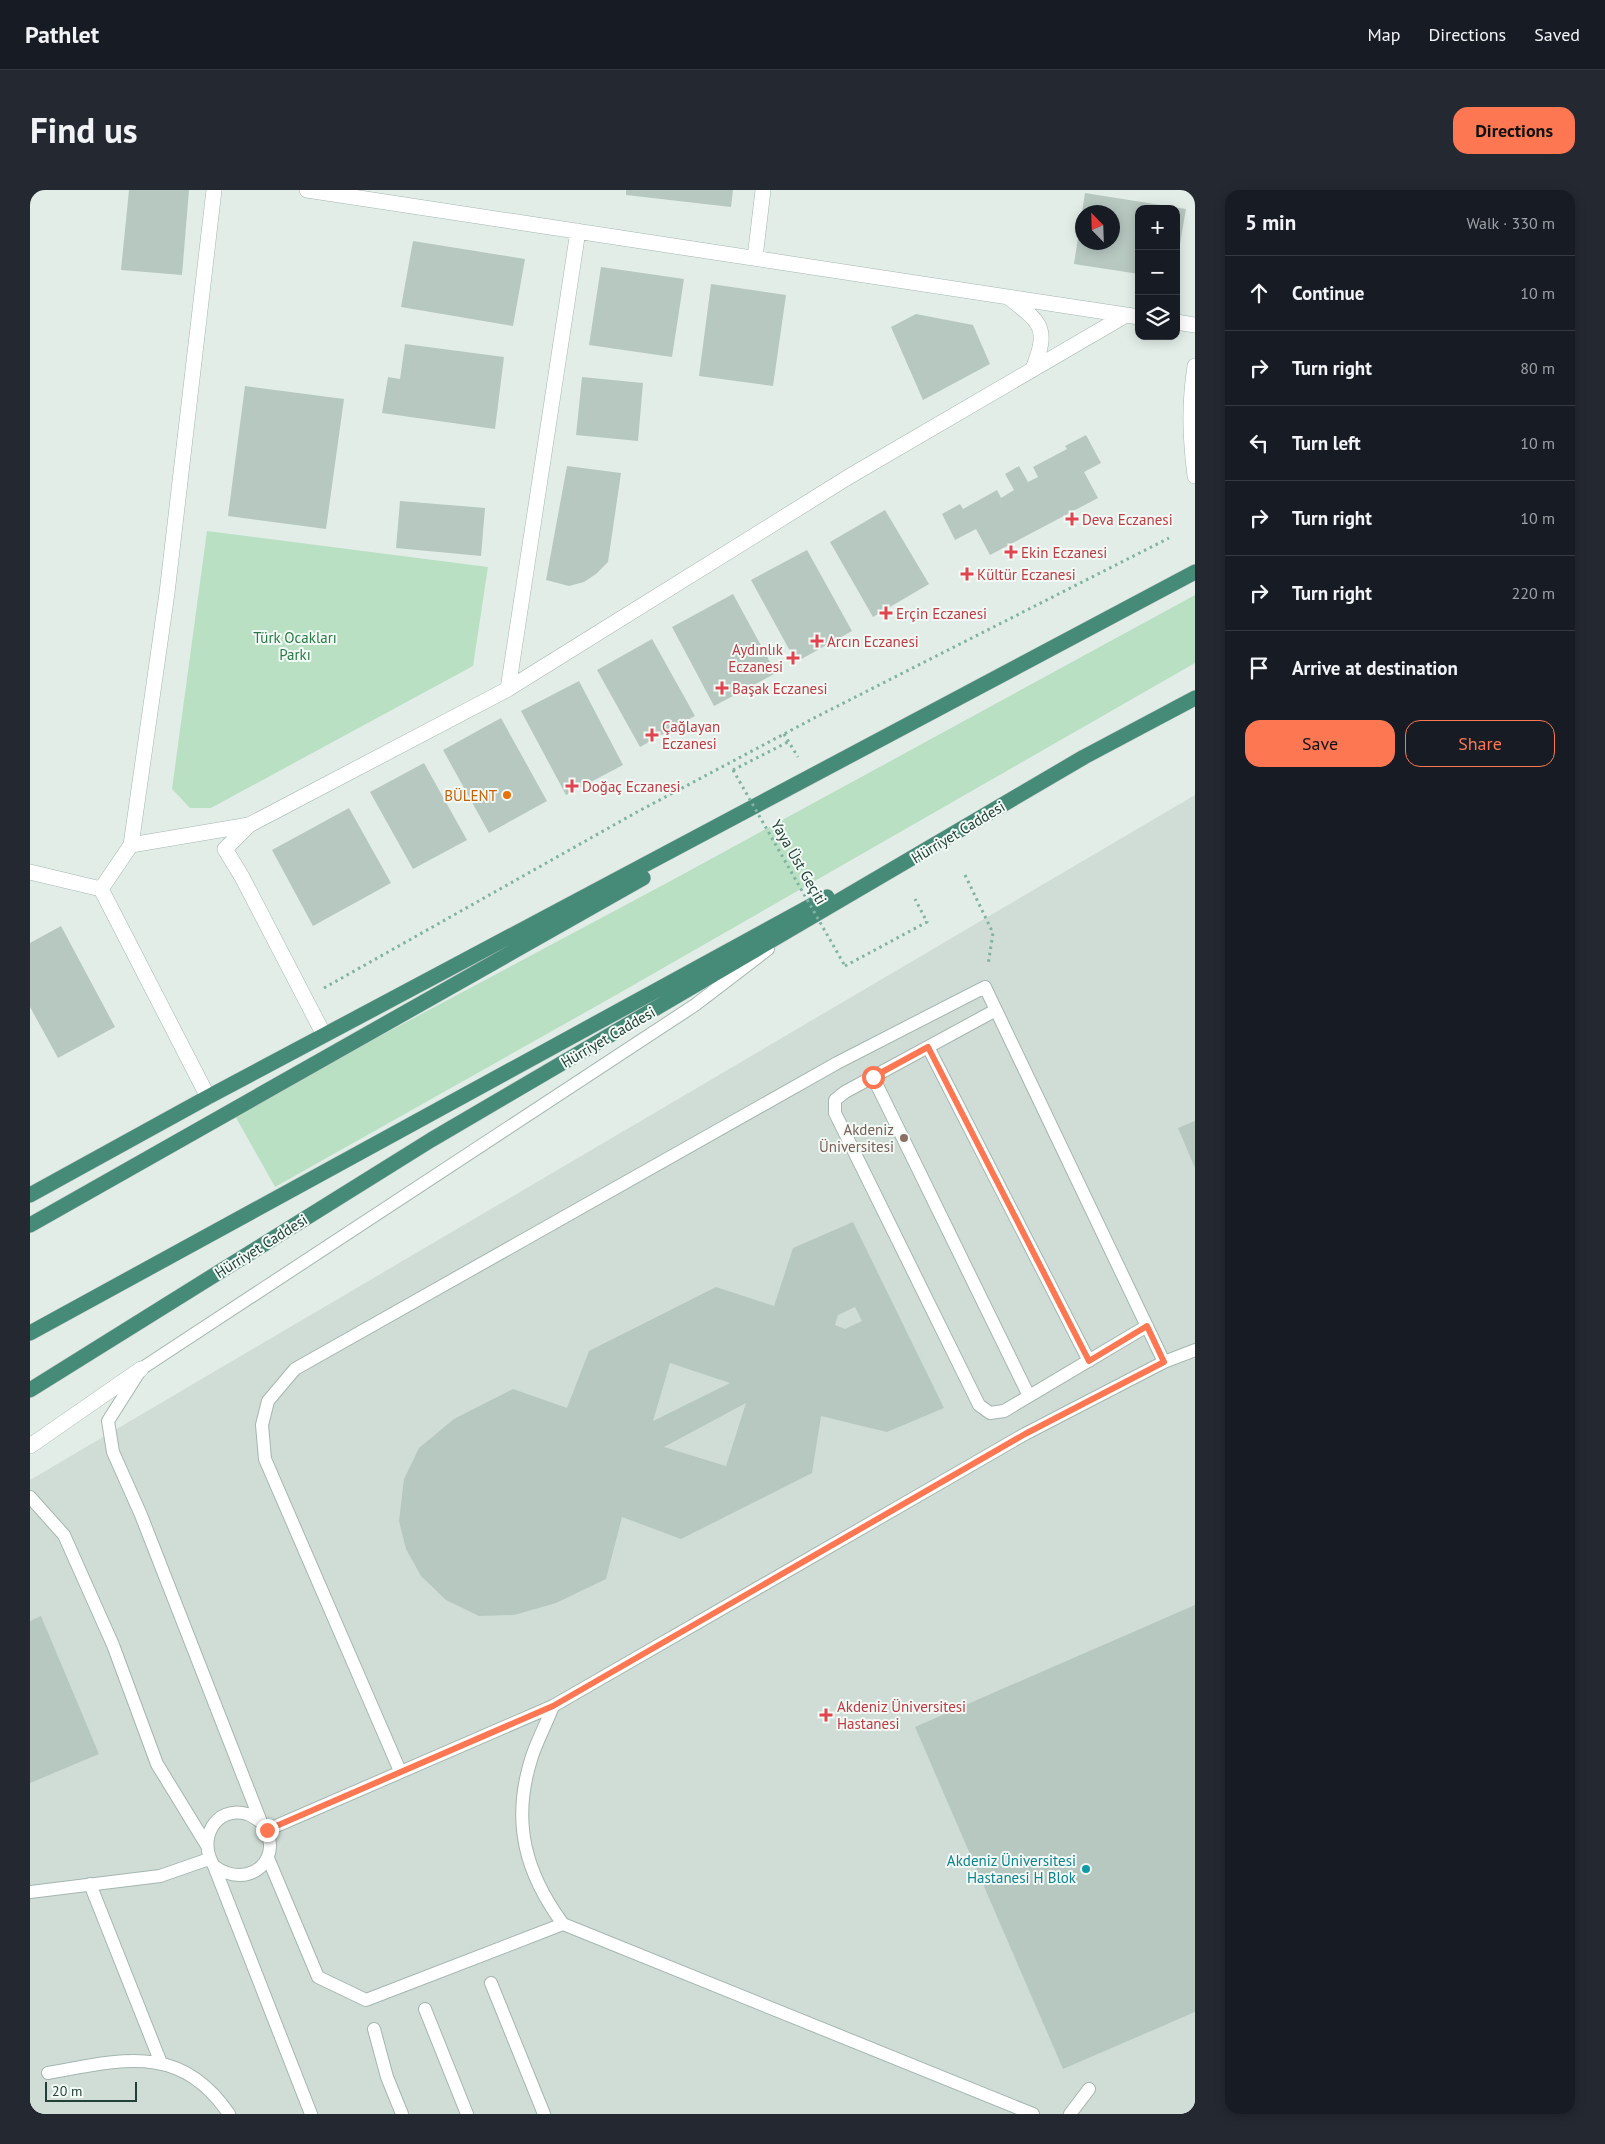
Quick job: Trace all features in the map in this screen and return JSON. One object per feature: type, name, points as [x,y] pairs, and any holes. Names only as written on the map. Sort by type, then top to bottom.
[{"type":"highway","points":[[30,1195],[208,1097],[1195,572]]},
{"type":"highway","points":[[30,1225],[972,691]]},
{"type":"highway","name":"Hürriyet Caddesi","points":[[30,1390],[432,1140],[1084,757],[1195,698]]},
{"type":"highway","points":[[30,1333],[1084,757]]},
{"type":"street","points":[[101,888],[131,845],[167,593],[214,190]]},
{"type":"street","points":[[307,190],[1132,316]]},
{"type":"street","points":[[754,258],[763,190]]},
{"type":"street","points":[[508,689],[578,231]]},
{"type":"street","points":[[1007,296],[1028,313],[1040,328],[1042,345],[1033,369]]},
{"type":"street","points":[[324,1036],[242,877],[225,849],[249,825],[508,689],[850,476],[1033,369],[1132,316]]},
{"type":"street","points":[[1180,323],[1195,325]]},
{"type":"street","points":[[1195,366],[1190,403],[1191,446],[1195,476]]},
{"type":"street","points":[[131,845],[249,825]]},
{"type":"street","points":[[30,872],[101,888]]},
{"type":"street","points":[[101,888],[208,1097]]},
{"type":"street","points":[[30,1446],[141,1369]]},
{"type":"lane","points":[[212,1862],[224,1873],[236,1876],[249,1874],[260,1868],[268,1858],[270,1848],[264,1826],[141,1515],[113,1452],[108,1421],[141,1369],[695,1005],[796,927]]},
{"type":"lane","points":[[400,1771],[265,1459],[262,1426],[268,1401],[295,1369],[837,1063],[985,987],[1164,1362]]},
{"type":"lane","points":[[996,1010],[845,1092],[834,1100],[835,1113],[978,1405],[990,1413],[1004,1411],[1147,1326]]},
{"type":"lane","points":[[928,1047],[1089,1361]]},
{"type":"lane","points":[[873,1077],[1029,1396]]},
{"type":"lane","points":[[264,1826],[553,1706],[1025,1434],[1164,1362],[1195,1350]]},
{"type":"lane","points":[[30,1497],[64,1535],[112,1645],[156,1764],[206,1844],[310,2114]]},
{"type":"lane","points":[[553,1706],[530,1762],[521,1808],[526,1852],[545,1900],[562,1924],[1032,2114]]},
{"type":"lane","points":[[206,1844],[210,1829],[220,1818],[234,1813],[248,1814],[264,1826]]},
{"type":"lane","points":[[268,1858],[318,1977],[366,2000],[562,1924]]},
{"type":"lane","points":[[30,1892],[160,1876],[212,1862]]},
{"type":"lane","points":[[90,1884],[161,2063]]},
{"type":"lane","points":[[491,1983],[544,2114]]},
{"type":"lane","points":[[425,2009],[467,2114]]},
{"type":"lane","points":[[374,2029],[387,2077],[402,2114]]},
{"type":"lane","points":[[48,2074],[127,2061],[161,2063],[188,2073],[199,2081],[229,2114]]},
{"type":"lane","points":[[1070,2114],[1089,2089]]},
{"type":"path","points":[[305,999],[637,812],[816,717],[1169,538]]},
{"type":"path","name":"Yaya Üst Geçiti","points":[[788,742],[733,770],[845,966],[927,922],[915,899]]},
{"type":"path","points":[[965,875],[993,933],[985,987]]},
{"type":"shaded area","name":"Akdeniz Üniversitesi","points":[[1195,795],[1195,2114],[30,2114],[30,1480]]},
{"type":"green space","name":"Türk Ocakları Parkı","points":[[207,531],[488,567],[473,666],[211,808],[190,808],[172,789]]},
{"type":"green space","points":[[1195,595],[1195,663],[616,995],[275,1187],[234,1114],[676,878]]},
{"type":"building","points":[[129,190],[189,190],[182,275],[121,270]]},
{"type":"building","points":[[626,190],[733,190],[731,207],[626,195]]},
{"type":"building","points":[[1085,193],[1161,205],[1135,205],[1135,273],[1074,264],[1076,250],[1120,250],[1120,205],[1083,205]]},
{"type":"building","points":[[1180,208],[1186,209],[1180,244]]},
{"type":"building","points":[[413,241],[525,259],[513,326],[401,307]]},
{"type":"building","points":[[601,267],[684,279],[672,357],[589,345]]},
{"type":"building","points":[[711,284],[786,295],[773,386],[699,376]]},
{"type":"building","points":[[916,314],[973,325],[990,364],[923,400],[891,327]]},
{"type":"building","points":[[405,344],[504,357],[495,429],[382,413],[388,377],[400,379]]},
{"type":"building","points":[[582,377],[643,383],[638,441],[576,435]]},
{"type":"building","points":[[245,386],[344,399],[326,529],[228,516]]},
{"type":"building","points":[[1086,435],[1101,463],[1084,472],[1098,498],[990,555],[976,529],[955,540],[942,514],[960,504],[963,509],[997,490],[1001,498],[1014,490],[1005,474],[1019,466],[1028,482],[1038,477],[1033,467],[1067,449],[1065,446]]},
{"type":"building","points":[[567,466],[621,473],[608,562],[596,574],[584,582],[569,586],[546,580]]},
{"type":"building","points":[[400,501],[485,508],[481,556],[396,548]]},
{"type":"building","points":[[885,510],[929,584],[873,617],[830,542]]},
{"type":"building","points":[[807,550],[852,631],[796,662],[751,580]]},
{"type":"building","points":[[733,594],[776,673],[714,706],[672,627]]},
{"type":"building","points":[[652,639],[695,716],[640,747],[597,670]]},
{"type":"building","points":[[579,681],[623,765],[566,795],[521,711]]},
{"type":"building","points":[[501,718],[547,801],[489,833],[443,750]]},
{"type":"building","points":[[424,763],[467,840],[413,869],[370,792]]},
{"type":"building","points":[[349,808],[391,883],[313,926],[272,850]]},
{"type":"building","points":[[61,926],[115,1027],[58,1058],[30,1007],[30,943]]},
{"type":"building","points":[[1195,1121],[1195,1168],[1178,1128]]},
{"type":"building","points":[[853,1222],[944,1408],[887,1432],[821,1416],[812,1473],[681,1539],[622,1517],[606,1579],[556,1603],[514,1615],[479,1616],[446,1600],[421,1576],[406,1549],[399,1521],[404,1479],[419,1448],[454,1419],[513,1389],[567,1408],[589,1351],[716,1287],[774,1306],[793,1248]],"holes":[[[855,1307],[862,1321],[845,1329],[835,1325],[838,1315]],[[670,1363],[730,1383],[653,1421]],[[746,1403],[726,1466],[664,1447]]]},
{"type":"building","name":"Akdeniz Üniversitesi Hastanesi H Blok","points":[[1195,1605],[1195,2012],[1063,2069],[915,1727]]},
{"type":"building","points":[[41,1616],[99,1754],[30,1783],[30,1621]]},
{"type":"place","name":"Deva Eczanesi","points":[[1072,519]]},
{"type":"place","name":"Ekin Eczanesi","points":[[1011,552]]},
{"type":"place","name":"Kültür Eczanesi","points":[[967,574]]},
{"type":"place","name":"Erçin Eczanesi","points":[[886,613]]},
{"type":"place","name":"Arcın Eczanesi","points":[[817,641]]},
{"type":"place","name":"Aydınlık Eczanesi","points":[[793,658]]},
{"type":"place","name":"Başak Eczanesi","points":[[722,688]]},
{"type":"place","name":"Çağlayan Eczanesi","points":[[652,735]]},
{"type":"place","name":"Doğaç Eczanesi","points":[[572,786]]},
{"type":"place","name":"BÜLENT","points":[[507,795]]},
{"type":"place","name":"Akdeniz Üniversitesi","points":[[904,1138]]},
{"type":"place","name":"Akdeniz Üniversitesi Hastanesi","points":[[826,1715]]},
{"type":"place","name":"Akdeniz Üniversitesi Hastanesi H Blok","points":[[1086,1869]]},
{"type":"route","points":[[267,1830],[553,1706],[1025,1434],[1164,1362],[1147,1326],[1089,1361],[928,1047],[873,1077]]}]
